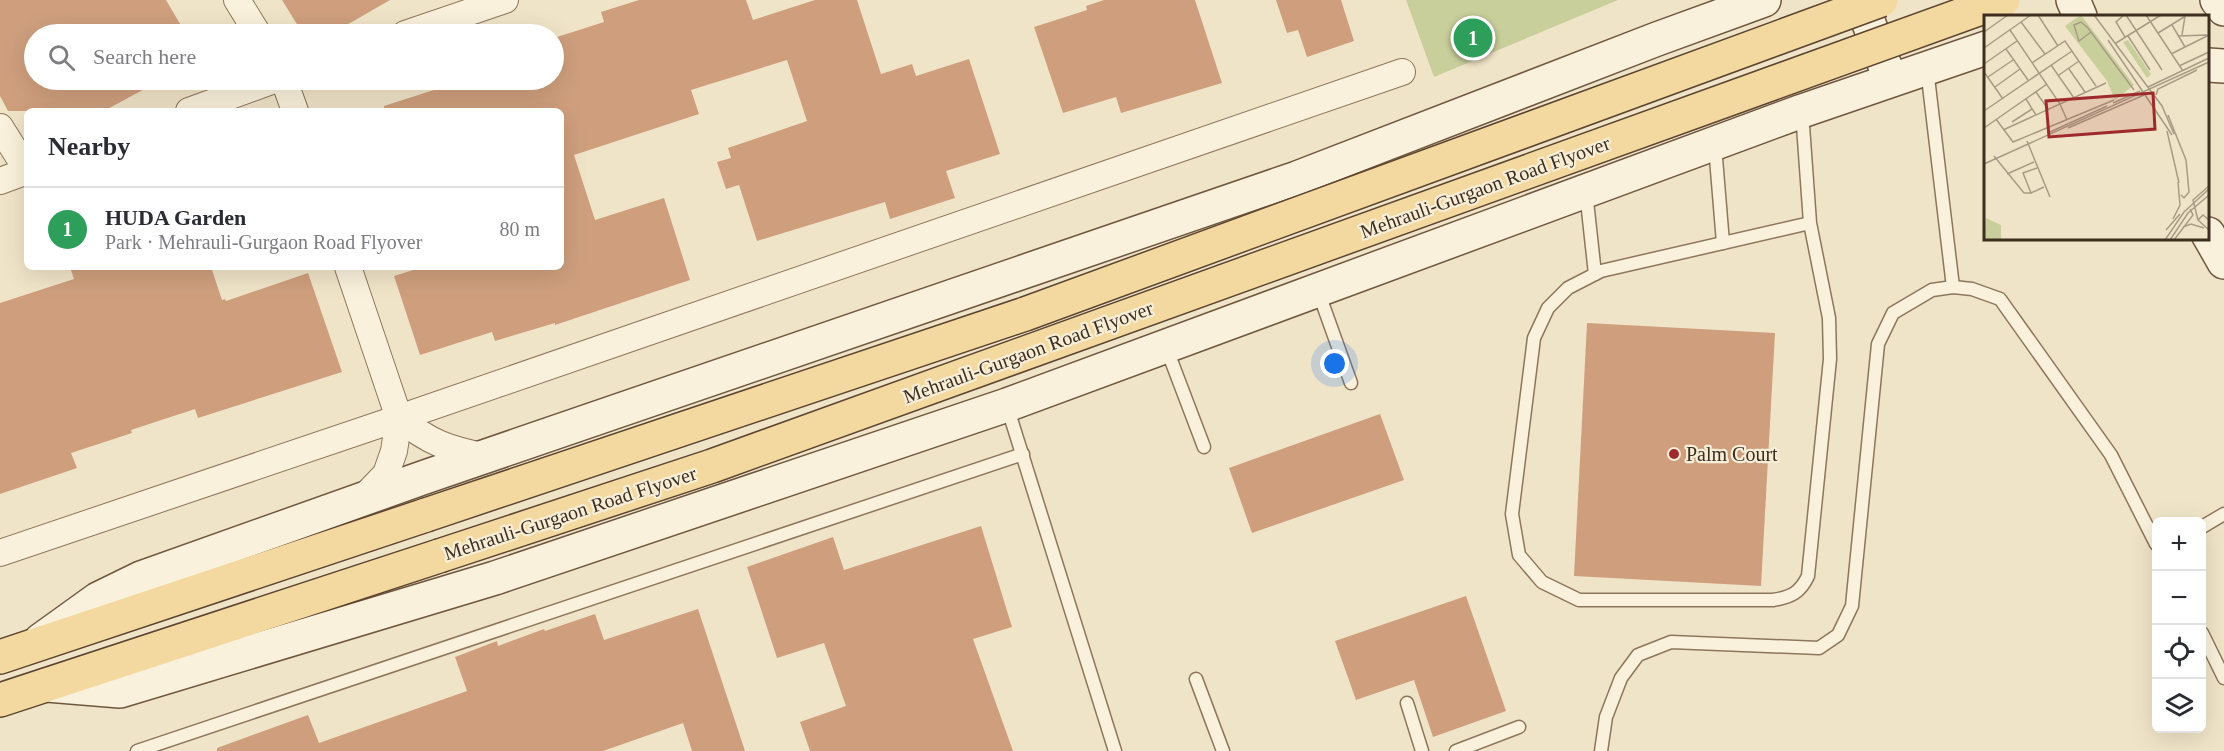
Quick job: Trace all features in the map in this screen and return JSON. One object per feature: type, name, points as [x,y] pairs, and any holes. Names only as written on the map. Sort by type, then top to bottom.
[{"type":"main road","name":"Mehrauli-Gurgaon Road Flyover","points":[[0,657],[1025,314],[1881,0]]},
{"type":"main road","name":"Mehrauli-Gurgaon Road Flyover","points":[[0,700],[712,466],[2003,0]]},
{"type":"street","points":[[237,0],[252,24]]},
{"type":"street","points":[[434,24],[505,0]]},
{"type":"street","points":[[33,646],[98,599],[121,586],[487,457],[1297,178],[1720,10],[1764,0]]},
{"type":"street","points":[[1860,0],[1890,80]]},
{"type":"street","points":[[2217,0],[2224,9]]},
{"type":"street","points":[[47,684],[120,691],[495,578],[1007,405],[1802,111],[1984,49]]},
{"type":"street","points":[[2209,65],[2224,66]]},
{"type":"street","points":[[0,553],[1402,72]]},
{"type":"street","points":[[197,108],[247,90]]},
{"type":"street","points":[[288,90],[294,108]]},
{"type":"street","points":[[0,127],[24,166]]},
{"type":"street","points":[[0,181],[24,172]]},
{"type":"street","points":[[2209,236],[2224,262]]},
{"type":"street","points":[[349,270],[399,418],[394,451],[386,474],[361,501]]},
{"type":"street","points":[[399,418],[418,434],[441,446],[487,457]]},
{"type":"lane","points":[[1927,68],[1953,287]]},
{"type":"lane","points":[[1802,111],[1810,223],[1829,318],[1830,359],[1808,576],[1802,588],[1791,597],[1773,600],[1579,600],[1542,582],[1519,555],[1512,514],[1534,338],[1548,308],[1568,288],[1595,274],[1810,223]]},
{"type":"lane","points":[[1715,143],[1723,243]]},
{"type":"lane","points":[[1586,191],[1595,274]]},
{"type":"lane","points":[[1601,751],[1606,717],[1620,678],[1638,655],[1671,642],[1819,648],[1838,635],[1852,606],[1878,344],[1893,313],[1932,290],[1953,287],[1972,289],[2000,299],[2111,455],[2152,534]]},
{"type":"lane","points":[[1318,290],[1351,383]]},
{"type":"lane","points":[[1165,346],[1204,447]]},
{"type":"lane","points":[[1007,405],[1115,751]]},
{"type":"lane","points":[[137,751],[1023,454]]},
{"type":"lane","points":[[2206,525],[2224,514]]},
{"type":"lane","points":[[2206,641],[2224,678]]},
{"type":"lane","points":[[1196,679],[1223,751]]},
{"type":"lane","points":[[1407,703],[1422,751]]},
{"type":"lane","points":[[1456,751],[1519,727]]},
{"type":"green space","points":[[1406,0],[1618,0],[1434,77]]},
{"type":"building","points":[[0,0],[166,0],[180,24],[24,24],[24,90],[143,90],[110,108],[24,108],[24,111],[8,111],[0,96]]},
{"type":"building","points":[[282,0],[390,0],[348,24],[297,24]]},
{"type":"building","points":[[639,0],[746,0],[753,20],[815,0],[857,0],[881,74],[912,64],[916,76],[969,59],[1000,154],[946,171],[955,198],[890,219],[885,202],[757,241],[739,185],[726,189],[717,162],[731,158],[728,148],[807,121],[787,60],[691,90],[699,114],[574,155],[595,220],[664,198],[690,280],[555,325],[555,323],[495,341],[492,332],[420,355],[394,276],[413,270],[564,270],[564,108],[384,108],[384,106],[434,90],[564,90],[564,35],[604,22],[601,12]]},
{"type":"building","points":[[1104,0],[1195,0],[1222,83],[1121,113],[1116,97],[1063,113],[1034,27],[1087,10],[1086,6]]},
{"type":"building","points":[[1276,0],[1341,0],[1354,41],[1307,57],[1298,30],[1287,33]]},
{"type":"building","points":[[71,270],[212,270],[222,300],[226,301],[308,273],[342,372],[198,418],[195,409],[131,430],[132,433],[71,453],[77,468],[0,494],[0,303],[74,279]]},
{"type":"building","name":"Palm Court","points":[[1587,323],[1775,333],[1761,586],[1574,576]]},
{"type":"building","points":[[1380,414],[1404,480],[1252,533],[1229,468]]},
{"type":"building","points":[[981,526],[1012,627],[973,639],[1013,751],[810,751],[800,722],[846,706],[824,643],[777,658],[747,567],[833,537],[844,570]]},
{"type":"building","points":[[1466,596],[1506,711],[1433,737],[1414,680],[1356,700],[1335,641]]},
{"type":"building","points":[[698,609],[745,751],[692,751],[683,723],[603,751],[217,751],[217,748],[308,715],[319,743],[467,691],[455,657],[497,641],[498,646],[595,614],[604,640]]},
{"type":"place","name":"HUDA Garden","points":[[1473,38]]},
{"type":"place","name":"Palm Court","points":[[1674,454]]}]
